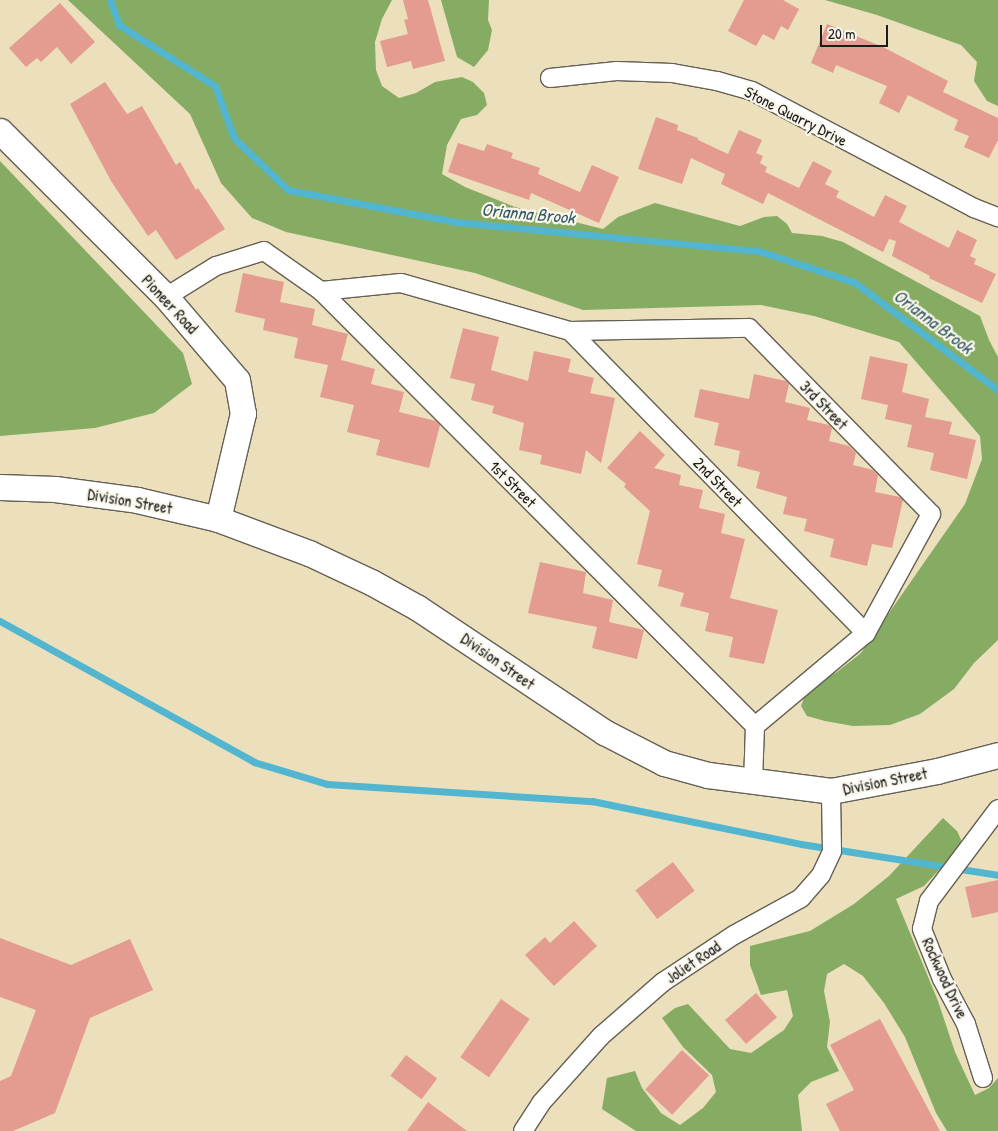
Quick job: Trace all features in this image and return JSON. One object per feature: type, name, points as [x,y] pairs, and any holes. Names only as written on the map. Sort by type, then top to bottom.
[{"type":"street","name":"Stone Quarry Drive","points":[[550,78],[617,71],[672,73],[717,82],[752,92],[974,208],[998,217]]},
{"type":"street","name":"Pioneer Road","points":[[0,131],[166,297],[236,380],[244,413],[218,519]]},
{"type":"street","name":"1st Street","points":[[166,297],[216,266],[264,251],[321,291],[755,726]]},
{"type":"street","points":[[321,291],[401,283],[570,331]]},
{"type":"street","name":"3rd Street","points":[[570,331],[749,328],[931,514],[866,633]]},
{"type":"street","name":"2nd Street","points":[[570,331],[866,633]]},
{"type":"street","name":"Division Street","points":[[0,487],[55,490],[137,500],[218,519],[309,553],[371,582],[456,632],[604,732],[655,758],[708,775],[753,783],[831,792],[937,771],[998,756]]},
{"type":"street","points":[[753,783],[755,726],[866,633]]},
{"type":"street","name":"Joliet Road","points":[[523,1131],[541,1103],[601,1036],[663,982],[734,935],[801,898],[821,876],[832,851],[831,792]]},
{"type":"street","name":"Rockwood Drive","points":[[983,1078],[966,1024],[942,979],[922,929],[929,901],[998,809]]},
{"type":"green space","points":[[68,0],[392,0],[382,19],[375,42],[376,70],[382,86],[399,98],[416,93],[435,82],[462,77],[473,82],[484,93],[487,105],[477,115],[461,119],[447,145],[442,174],[465,187],[515,207],[603,229],[618,217],[655,203],[740,226],[764,217],[777,216],[787,224],[792,233],[822,236],[843,242],[980,316],[998,357],[998,640],[974,663],[954,689],[920,714],[890,725],[853,726],[825,721],[807,716],[801,706],[807,690],[837,672],[861,653],[965,504],[982,459],[980,436],[899,342],[814,316],[761,305],[583,310],[475,273],[286,232],[252,218],[221,183],[190,114]]},
{"type":"green space","points":[[441,0],[489,0],[488,20],[492,30],[488,50],[474,67],[457,57]]},
{"type":"green space","points":[[825,0],[998,0],[998,106],[987,101],[974,81],[977,62],[961,45],[877,15]]},
{"type":"green space","points":[[0,161],[183,353],[192,384],[154,413],[95,428],[0,436]]},
{"type":"green space","points":[[943,818],[957,831],[963,844],[924,886],[896,899],[938,1001],[955,1052],[975,1095],[989,1088],[998,1078],[998,1131],[947,1131],[936,1113],[905,1037],[884,1003],[863,976],[844,964],[827,974],[824,991],[830,1022],[827,1047],[839,1071],[811,1082],[798,1095],[802,1131],[636,1131],[602,1109],[607,1078],[635,1071],[642,1088],[661,1113],[680,1125],[703,1108],[716,1092],[712,1075],[683,1047],[662,1018],[675,1008],[688,1004],[730,1049],[751,1053],[784,1030],[793,1016],[787,990],[761,995],[750,965],[750,946],[810,931],[854,904],[889,876]]},
{"type":"building","points":[[403,0],[428,0],[445,61],[413,69],[411,61],[387,67],[380,41],[408,34],[404,20],[408,19]]},
{"type":"building","points":[[744,0],[783,0],[799,9],[788,30],[781,26],[774,40],[763,34],[756,46],[728,31]]},
{"type":"building","points":[[60,3],[95,42],[71,64],[57,47],[41,62],[37,58],[26,67],[9,48]]},
{"type":"building","points":[[827,24],[883,47],[948,81],[943,92],[998,118],[998,140],[989,158],[964,147],[969,136],[954,130],[958,120],[908,95],[899,113],[879,103],[887,86],[836,65],[833,73],[811,63]]},
{"type":"building","points":[[105,82],[127,114],[142,106],[176,165],[180,162],[196,190],[198,188],[225,229],[176,260],[156,230],[148,236],[111,181],[70,104]]},
{"type":"building","points":[[656,117],[678,125],[677,130],[698,138],[698,140],[728,154],[739,130],[762,140],[756,153],[763,156],[760,163],[767,167],[765,172],[799,188],[813,161],[832,171],[825,184],[839,191],[836,197],[874,217],[885,195],[907,206],[899,222],[949,248],[957,230],[977,240],[970,256],[976,259],[974,264],[996,274],[982,303],[929,278],[930,276],[892,256],[896,241],[889,239],[883,252],[768,193],[763,204],[721,184],[725,174],[691,158],[682,184],[638,169]]},
{"type":"building","points":[[458,143],[484,151],[487,144],[513,153],[511,158],[540,168],[538,174],[580,192],[592,165],[619,177],[599,223],[531,193],[529,200],[448,172]]},
{"type":"building","points":[[243,273],[284,282],[280,302],[315,309],[312,325],[348,334],[341,360],[375,369],[371,384],[404,392],[399,412],[436,421],[440,425],[429,468],[376,455],[380,440],[347,432],[354,405],[320,397],[328,365],[294,358],[298,338],[263,330],[265,319],[235,312]]},
{"type":"building","points":[[463,328],[499,337],[491,370],[528,381],[534,351],[571,359],[568,372],[594,378],[590,393],[615,398],[601,463],[586,450],[581,474],[540,464],[542,455],[519,450],[524,423],[492,413],[494,406],[471,400],[475,384],[450,378]]},
{"type":"building","points":[[870,356],[908,364],[902,392],[929,399],[925,417],[952,422],[949,434],[976,440],[967,479],[930,470],[934,453],[907,447],[912,425],[885,419],[888,405],[861,399]]},
{"type":"building","points":[[754,374],[786,381],[789,384],[785,402],[810,408],[807,420],[829,425],[832,428],[829,441],[849,446],[856,453],[853,465],[873,470],[878,475],[875,492],[900,497],[903,500],[892,548],[872,544],[867,566],[830,557],[834,539],[804,531],[807,519],[783,514],[787,497],[756,488],[760,472],[737,466],[740,451],[714,445],[719,423],[694,417],[700,389],[749,399]]},
{"type":"building","points":[[640,431],[665,455],[654,468],[681,475],[679,485],[703,490],[699,508],[725,514],[721,533],[745,539],[730,598],[778,610],[764,664],[729,657],[733,637],[705,631],[709,613],[680,606],[684,593],[658,586],[662,570],[637,564],[650,511],[624,487],[626,484],[607,468]]},
{"type":"building","points":[[540,562],[586,572],[583,593],[613,600],[609,622],[644,630],[637,659],[592,648],[597,627],[528,613]]},
{"type":"building","points":[[673,862],[695,891],[657,919],[635,890]]},
{"type":"building","points":[[998,880],[998,912],[972,918],[965,887]]},
{"type":"building","points":[[574,921],[597,946],[554,986],[525,955],[545,937],[550,943]]},
{"type":"building","points":[[0,938],[71,965],[130,939],[153,990],[90,1018],[55,1113],[13,1131],[0,1131],[0,1081],[11,1076],[36,1010],[0,997]]},
{"type":"building","points":[[756,993],[777,1017],[746,1044],[725,1020]]},
{"type":"building","points":[[501,999],[530,1019],[489,1077],[460,1057]]},
{"type":"building","points":[[880,1019],[940,1131],[840,1131],[826,1104],[854,1090],[830,1045]]},
{"type":"building","points":[[682,1050],[709,1075],[672,1115],[645,1089]]},
{"type":"building","points":[[406,1055],[437,1078],[421,1099],[390,1076]]},
{"type":"building","points":[[428,1102],[467,1131],[407,1131]]},
{"type":"waterway","name":"Orianna Brook","points":[[110,0],[119,25],[215,86],[234,138],[288,190],[456,222],[759,251],[854,282],[998,390]]},
{"type":"waterway","points":[[0,621],[254,762],[327,784],[592,801],[801,844],[998,875]]}]
